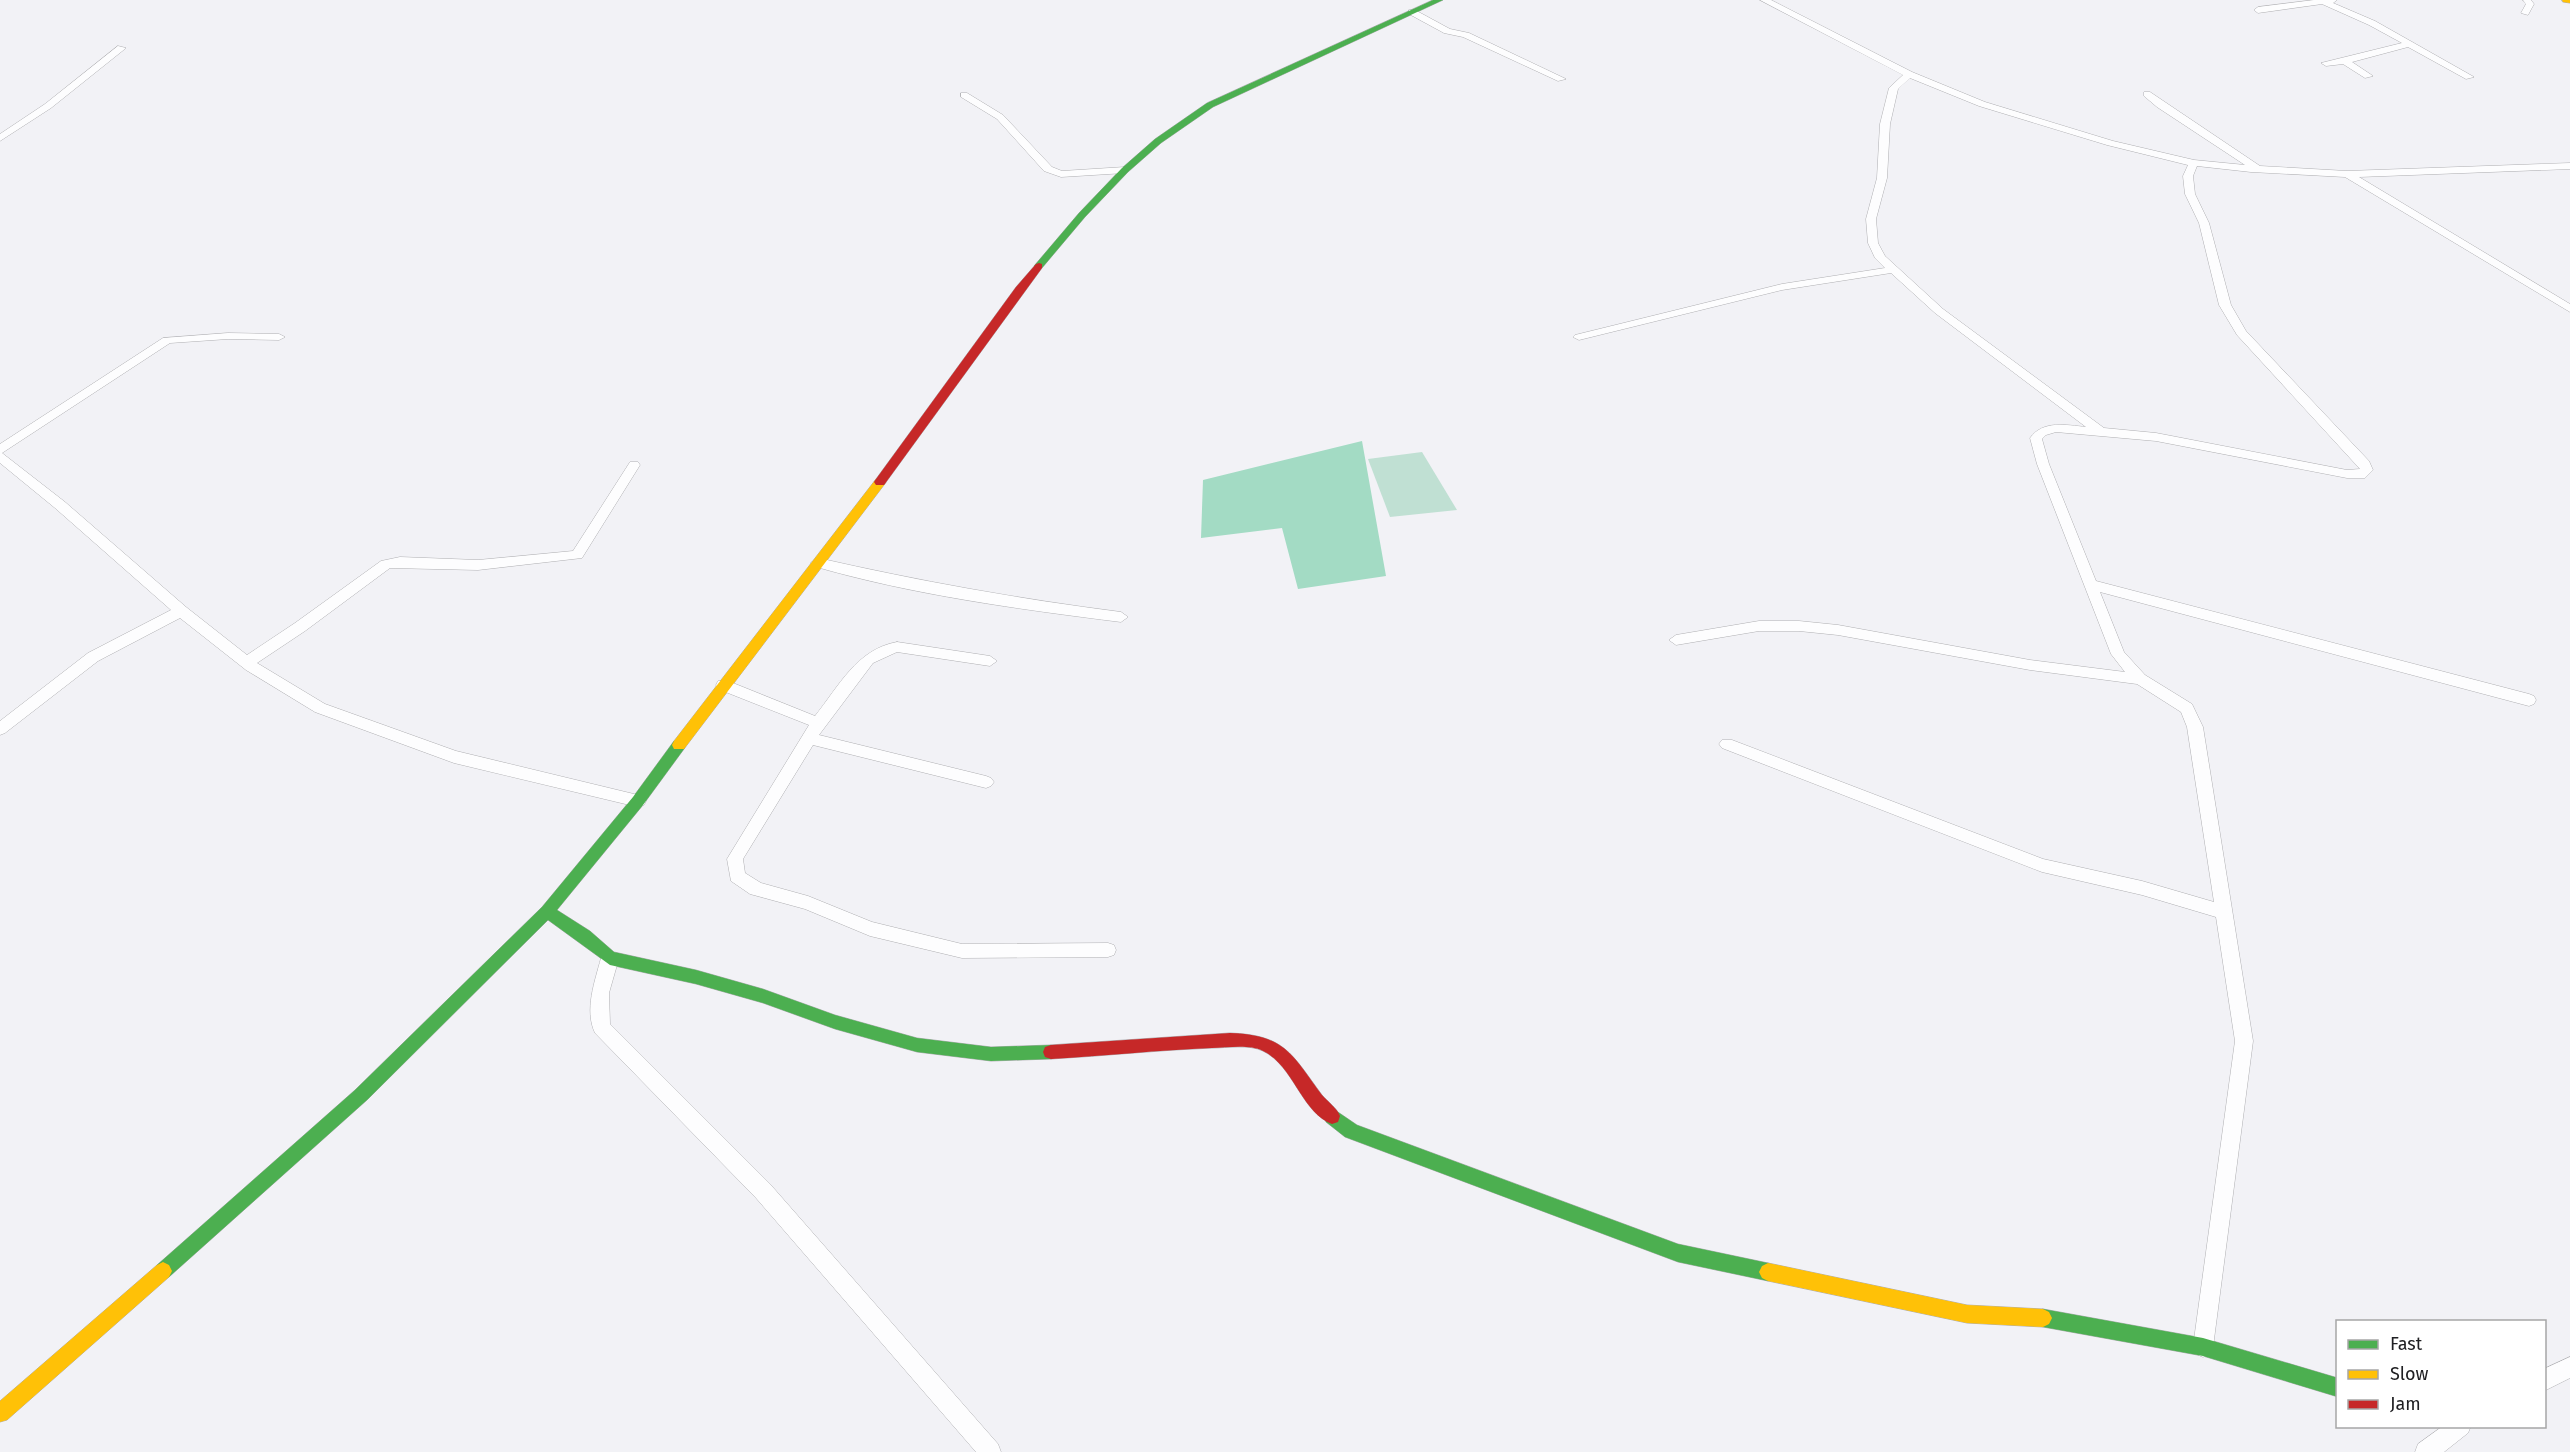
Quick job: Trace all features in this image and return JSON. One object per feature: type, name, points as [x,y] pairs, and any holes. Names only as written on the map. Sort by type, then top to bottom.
[{"type":"street","points":[[0,1413],[245,1200],[361,1095],[547,910],[638,801],[723,685],[892,467],[1020,289],[1082,215],[1125,170],[1158,141],[1210,105],[1439,0]]},
{"type":"street","points":[[1764,0],[1909,74],[1982,104],[2110,143],[2194,163],[2258,170],[2347,174],[2570,166]]},
{"type":"street","points":[[2258,10],[2336,0]]},
{"type":"street","points":[[2525,13],[2530,4],[2527,0]]},
{"type":"street","points":[[2325,2],[2469,77]]},
{"type":"street","points":[[1412,12],[1447,31],[1466,35],[1561,79]]},
{"type":"street","points":[[2326,63],[2345,61],[2409,44]]},
{"type":"street","points":[[0,138],[48,106],[121,48]]},
{"type":"street","points":[[2345,61],[2368,76]]},
{"type":"street","points":[[1909,74],[1894,88],[1885,124],[1882,178],[1870,219],[1873,243],[1880,258],[1939,311],[2102,433]]},
{"type":"street","points":[[2147,94],[2258,170]]},
{"type":"street","points":[[964,95],[1000,117],[1048,170],[1061,174],[1078,174],[1125,170]]},
{"type":"street","points":[[2194,163],[2188,176],[2190,194],[2204,223],[2225,305],[2241,333],[2365,464],[2367,470],[2360,475],[2347,474],[2156,437],[2056,428],[2042,432],[2036,438],[2043,464],[2118,654],[2140,679],[2187,708],[2195,727],[2244,1041],[2203,1347]]},
{"type":"street","points":[[2347,174],[2570,309]]},
{"type":"street","points":[[1579,337],[1782,287],[1892,270]]},
{"type":"street","points":[[0,450],[167,340],[228,336],[279,337]]},
{"type":"street","points":[[0,457],[181,611],[247,662],[320,708],[454,757],[638,801]]},
{"type":"street","points":[[247,662],[310,620],[386,564],[400,561],[478,565],[577,555],[634,465]]},
{"type":"street","points":[[818,563],[935,590],[1121,617]]},
{"type":"street","points":[[2090,584],[2529,700]]},
{"type":"street","points":[[0,729],[93,657],[181,611]]},
{"type":"street","points":[[1676,640],[1759,626],[1799,626],[1838,630],[2030,665],[2140,679]]},
{"type":"street","points":[[990,661],[897,647],[886,649],[868,659],[808,738],[735,859],[736,876],[756,889],[808,903],[870,929],[962,951],[1108,950]]},
{"type":"street","points":[[723,685],[818,723]]},
{"type":"street","points":[[808,738],[986,782]]},
{"type":"street","points":[[1727,744],[2042,866],[2142,888],[2224,912]]},
{"type":"street","points":[[547,910],[585,936],[610,958],[696,977],[763,996],[835,1022],[917,1046],[992,1054],[1078,1051],[1231,1040],[1265,1043],[1283,1059],[1324,1110],[1351,1131],[1678,1253],[1967,1314],[2043,1318],[2203,1347],[2336,1388]]},
{"type":"street","points":[[610,958],[600,993],[601,1027],[763,1191],[990,1452]]},
{"type":"street","points":[[2546,1380],[2570,1367]]},
{"type":"street","points":[[2426,1452],[2458,1428]]},
{"type":"green space","points":[[1362,441],[1386,576],[1298,589],[1282,528],[1201,538],[1203,480]]},
{"type":"green space","points":[[1422,452],[1457,510],[1390,517],[1368,459]]},
{"type":"traffic: fast","points":[[1039,266],[1082,215],[1125,170],[1158,141],[1210,105],[1439,0]]},
{"type":"traffic: fast","points":[[163,1271],[361,1095],[547,911],[638,801],[679,745]]},
{"type":"traffic: fast","points":[[547,911],[585,936],[610,958],[696,977],[763,996],[835,1022],[917,1045],[991,1054],[1051,1052]]},
{"type":"traffic: fast","points":[[1332,1116],[1351,1131],[1678,1253],[1768,1272]]},
{"type":"traffic: fast","points":[[2043,1318],[2203,1347],[2336,1387]]},
{"type":"traffic: slow","points":[[2566,0],[2570,1]]},
{"type":"traffic: slow","points":[[679,745],[880,482]]},
{"type":"traffic: slow","points":[[0,1413],[163,1271]]},
{"type":"traffic: slow","points":[[1768,1272],[1967,1314],[2043,1318]]},
{"type":"traffic: jam","points":[[880,482],[1039,266]]},
{"type":"traffic: jam","points":[[1051,1052],[1199,1041],[1253,1041],[1266,1044],[1283,1057],[1324,1110],[1332,1116]]}]
